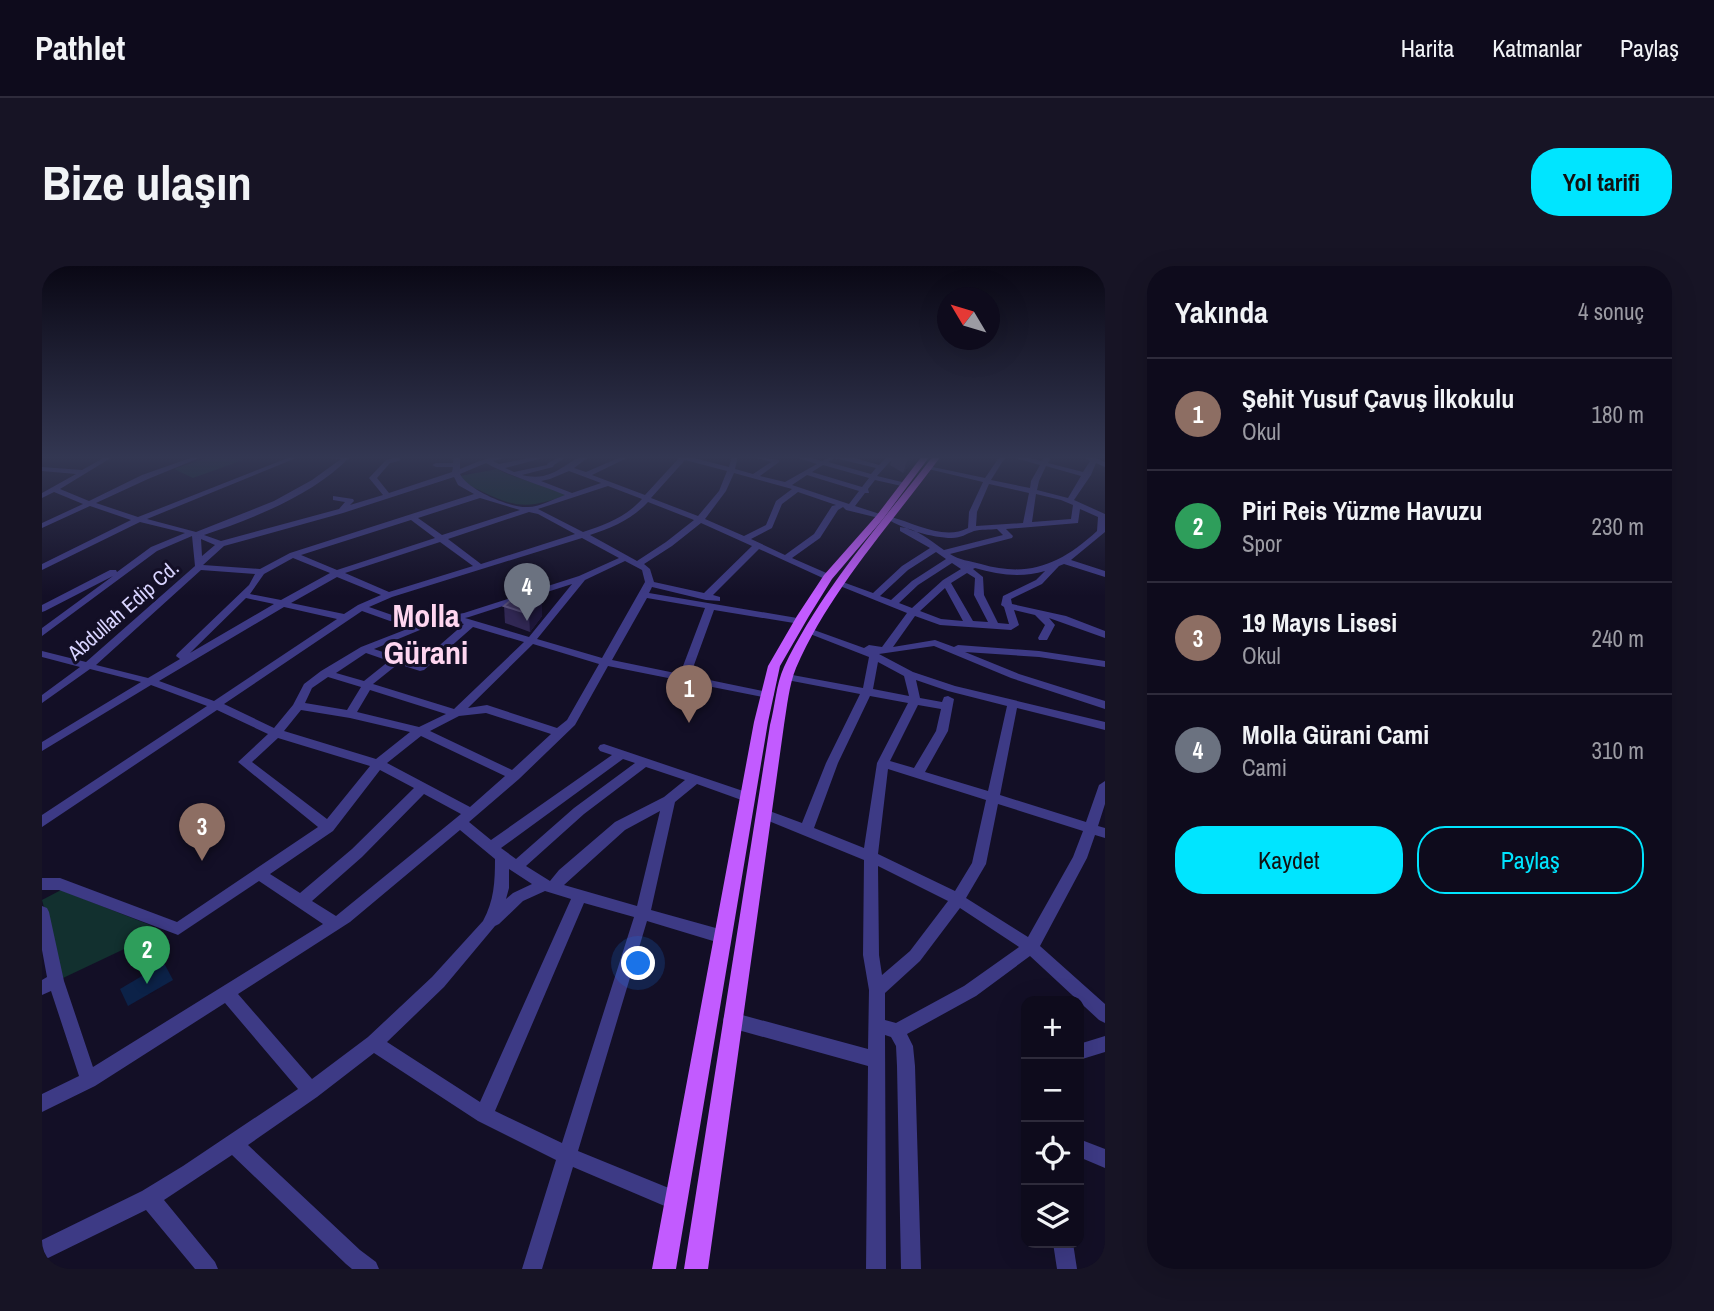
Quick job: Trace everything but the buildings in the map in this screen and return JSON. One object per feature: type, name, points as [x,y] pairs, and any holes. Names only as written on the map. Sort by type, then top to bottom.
[{"type":"main road","points":[[886,519],[894,503]]},
{"type":"main road","points":[[664,1269],[674,1200],[747,797],[774,666],[806,624],[834,580],[898,503]]},
{"type":"main road","points":[[696,1269],[731,1020],[746,944],[787,677],[806,624]]},
{"type":"street","points":[[81,503],[139,519],[169,524],[221,544]]},
{"type":"street","points":[[42,526],[93,503]]},
{"type":"street","points":[[42,567],[139,519],[180,503]]},
{"type":"street","name":"Abdullah Edip Cd.","points":[[42,700],[88,666],[199,564],[194,534],[269,503]]},
{"type":"street","points":[[340,511],[347,503]]},
{"type":"street","points":[[199,564],[221,544],[366,503]]},
{"type":"street","points":[[152,682],[213,628],[261,572],[293,555],[456,503]]},
{"type":"street","points":[[42,1102],[89,1080],[337,924],[515,776],[571,722],[646,589],[646,569],[540,512],[507,503]]},
{"type":"street","points":[[42,747],[337,573],[550,503]]},
{"type":"street","points":[[42,822],[361,607],[388,595],[585,536],[626,517],[640,503]]},
{"type":"street","points":[[660,503],[834,580],[940,622],[1014,625],[1006,598],[1039,582],[1055,567]]},
{"type":"street","points":[[328,827],[244,762],[276,733],[298,706],[308,686],[365,649],[431,622],[454,618],[632,561],[688,532],[701,520],[712,503]]},
{"type":"street","points":[[745,539],[769,526],[779,503]]},
{"type":"street","points":[[834,503],[951,536],[961,536],[972,529],[1075,522],[1074,503]]},
{"type":"street","points":[[786,558],[817,536],[835,508],[845,507],[851,503]]},
{"type":"street","points":[[972,529],[970,521],[978,503]]},
{"type":"street","points":[[1027,525],[1030,503]]},
{"type":"street","points":[[886,519],[953,560],[972,568],[1018,572],[1055,567],[1067,562],[1101,532],[1104,516],[1076,503]]},
{"type":"street","points":[[412,517],[480,567]]},
{"type":"street","points":[[874,597],[905,568],[939,551],[1009,536],[999,527]]},
{"type":"street","points":[[42,633],[47,626],[154,549],[194,534]]},
{"type":"street","points":[[683,680],[708,602],[758,545]]},
{"type":"street","points":[[293,555],[388,595]]},
{"type":"street","points":[[42,608],[139,559]]},
{"type":"street","points":[[893,604],[915,583],[953,560]]},
{"type":"street","points":[[1067,562],[1105,574]]},
{"type":"street","points":[[199,564],[261,572]]},
{"type":"street","points":[[806,830],[832,763],[870,684],[878,651],[935,590],[972,568]]},
{"type":"street","points":[[972,568],[979,578],[979,595],[993,623]]},
{"type":"street","points":[[42,884],[60,884],[178,929],[328,827],[378,764],[420,731],[456,713],[530,642],[582,578]]},
{"type":"street","points":[[946,582],[970,624]]},
{"type":"street","points":[[646,589],[806,624],[878,651],[909,674],[952,689],[1105,726]]},
{"type":"street","points":[[244,595],[343,617]]},
{"type":"street","points":[[1006,604],[1076,622],[1105,635]]},
{"type":"street","points":[[361,607],[390,618],[431,622]]},
{"type":"street","points":[[1038,613],[1050,625],[1043,638]]},
{"type":"street","points":[[454,618],[604,663],[768,695]]},
{"type":"street","points":[[365,649],[420,668],[471,623]]},
{"type":"street","points":[[878,651],[934,643],[1015,676],[1105,705]]},
{"type":"street","points":[[950,648],[1039,654],[1105,667]]},
{"type":"street","points":[[42,654],[152,682],[216,705],[276,733],[378,764],[422,788],[466,818],[503,857],[548,886],[723,937]]},
{"type":"street","points":[[350,714],[366,687],[396,660]]},
{"type":"street","points":[[325,673],[456,713],[487,709],[559,733]]},
{"type":"street","points":[[876,1269],[877,990],[871,955],[871,857],[883,763],[915,700],[909,674]]},
{"type":"street","points":[[787,677],[945,706]]},
{"type":"street","points":[[917,774],[942,731],[945,706],[952,689]]},
{"type":"street","points":[[877,990],[915,956],[958,899],[979,864],[1013,703]]},
{"type":"street","points":[[298,706],[350,714],[420,731],[515,776]]},
{"type":"street","points":[[604,748],[747,797]]},
{"type":"street","points":[[488,925],[496,911],[502,888],[503,857],[622,754]]},
{"type":"street","points":[[503,857],[579,811],[646,761]]},
{"type":"street","points":[[883,763],[1098,830]]},
{"type":"street","points":[[42,1251],[149,1198],[311,1091],[374,1043],[438,982],[488,925],[518,897],[528,890],[548,886],[620,826],[669,800],[695,779]]},
{"type":"street","points":[[877,1025],[897,1031],[970,991],[1031,947],[1098,830],[1105,785]]},
{"type":"street","points":[[301,901],[356,853],[422,788]]},
{"type":"street","points":[[532,1269],[642,915],[669,800]]},
{"type":"street","points":[[764,814],[871,857],[958,899],[1031,947],[1105,1015]]},
{"type":"street","points":[[259,874],[337,924]]},
{"type":"street","points":[[484,1115],[579,897]]},
{"type":"street","points":[[42,912],[48,976],[89,1080]]},
{"type":"street","points":[[227,993],[311,1091]]},
{"type":"street","points":[[731,1020],[875,1059]]},
{"type":"street","points":[[897,1031],[904,1046],[906,1066],[912,1269]]},
{"type":"street","points":[[374,1043],[484,1115],[566,1155],[674,1200]]},
{"type":"street","points":[[1084,1050],[1105,1044]]},
{"type":"street","points":[[233,1143],[369,1269]]},
{"type":"street","points":[[1084,1150],[1105,1159]]},
{"type":"street","points":[[149,1198],[208,1269]]},
{"type":"street","points":[[1064,1248],[1066,1269]]},
{"type":"green space","points":[[511,503],[542,503],[526,505]]},
{"type":"green space","points":[[61,890],[150,925],[158,933],[63,978],[42,900]]},
{"type":"water","points":[[164,963],[173,980],[128,1006],[120,989]]},
{"type":"place","name":"Molla Gürani Cami","points":[[527,621]]},
{"type":"place","name":"Şehit Yusuf Çavuş İlkokulu","points":[[689,723]]},
{"type":"place","name":"19 Mayıs Lisesi","points":[[202,861]]},
{"type":"place","name":"Piri Reis Yüzme Havuzu","points":[[147,984]]},
{"type":"district","name":"Molla Gürani","points":[[426,634]]}]
